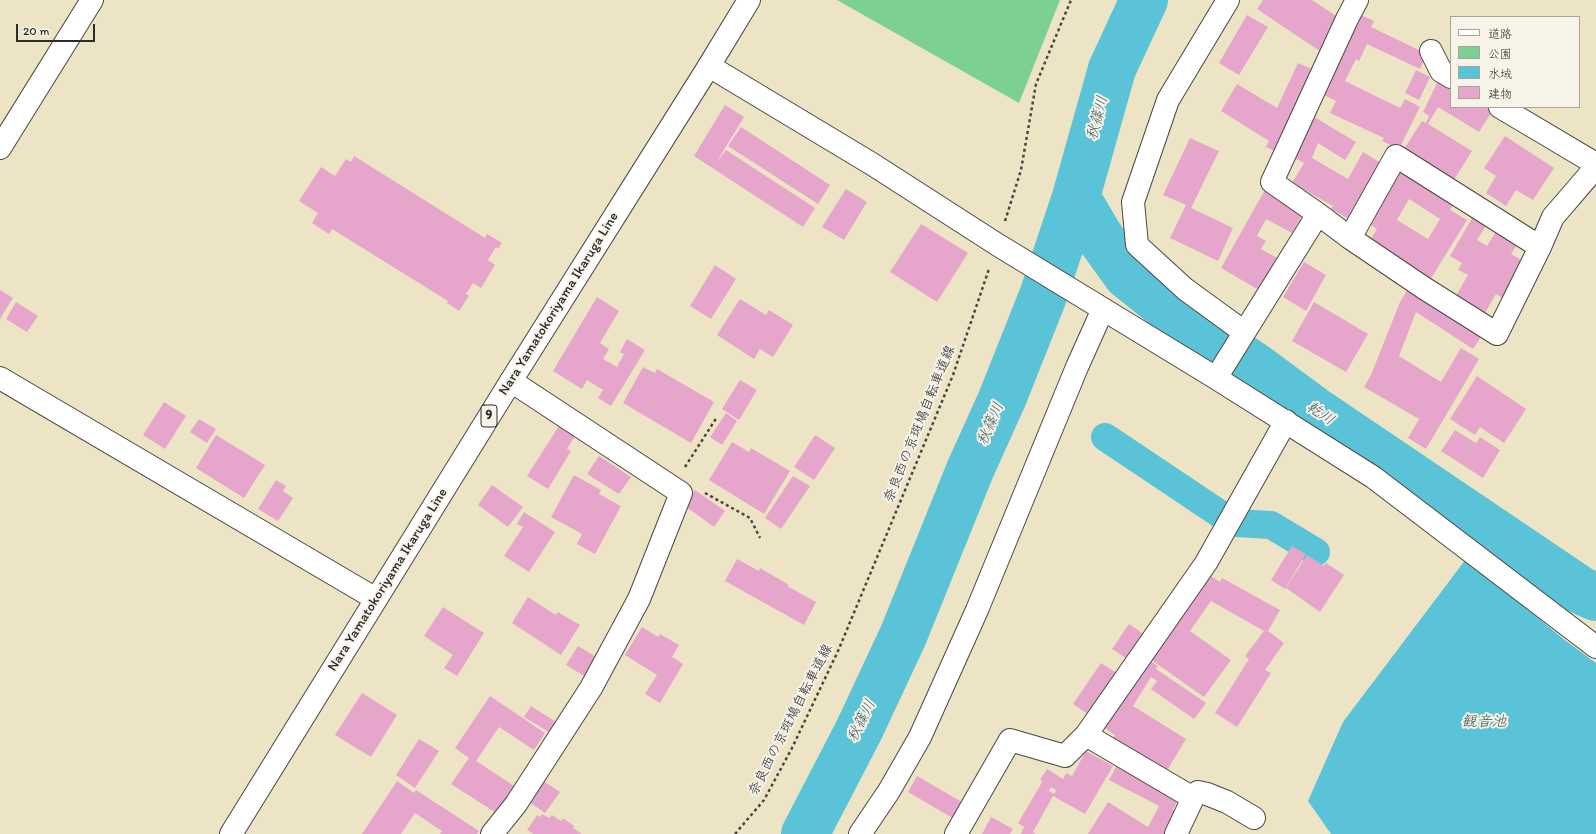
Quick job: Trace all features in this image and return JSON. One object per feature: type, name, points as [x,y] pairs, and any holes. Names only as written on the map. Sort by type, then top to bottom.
[{"type":"street","points":[[0,148],[92,0]]},
{"type":"street","points":[[1228,0],[1168,100],[1133,202],[1137,245],[1186,289],[1244,332]]},
{"type":"street","points":[[1357,0],[1272,182],[1350,238],[1424,288],[1497,334],[1540,247],[1553,216],[1596,166],[1502,108]]},
{"type":"street","name":"Nara Yamatokoriyama Ikaruga Line","points":[[231,834],[511,381],[709,66],[746,1]]},
{"type":"street","points":[[1431,51],[1441,71],[1450,76]]},
{"type":"street","points":[[709,66],[872,164],[998,245],[1216,378],[1373,477],[1596,647]]},
{"type":"street","points":[[1350,238],[1396,156],[1540,247]]},
{"type":"street","points":[[1216,378],[1318,214]]},
{"type":"street","points":[[860,834],[889,791],[920,736],[977,610],[1077,367],[1103,309]]},
{"type":"street","points":[[0,378],[376,599]]},
{"type":"street","points":[[492,834],[516,804],[591,688],[639,599],[681,493],[511,381]]},
{"type":"street","points":[[956,834],[1010,740],[1065,756],[1086,735],[1206,563],[1286,422]]},
{"type":"street","points":[[1086,735],[1193,798]]},
{"type":"street","points":[[1176,834],[1193,798],[1198,792],[1228,802],[1254,818]]},
{"type":"path","name":"奈良西の京斑鳩自転車道線","points":[[735,834],[764,800],[792,748],[838,651],[953,375],[998,245],[1021,170],[1036,84],[1071,0]]},
{"type":"path","points":[[672,488],[717,417]]},
{"type":"path","points":[[704,493],[750,518],[760,538]]},
{"type":"green space","points":[[837,0],[1060,0],[1019,103]]},
{"type":"water","name":"観音池","points":[[1466,559],[1566,641],[1596,663],[1596,834],[1331,834],[1308,801],[1343,722]]},
{"type":"building","points":[[1263,0],[1312,0],[1342,20],[1321,52],[1257,9]]},
{"type":"building","points":[[1355,12],[1374,21],[1371,27],[1427,54],[1420,69],[1367,44],[1359,61],[1356,59],[1345,81],[1400,108],[1405,99],[1420,107],[1399,149],[1382,141],[1384,138],[1330,113],[1336,101],[1316,91]]},
{"type":"building","points":[[1247,15],[1268,27],[1239,75],[1219,63]]},
{"type":"building","points":[[1298,63],[1318,72],[1281,154],[1266,147],[1269,141],[1221,111],[1237,84],[1277,108]]},
{"type":"building","points":[[1416,70],[1430,77],[1419,100],[1405,93]]},
{"type":"building","points":[[1440,77],[1450,83],[1450,108],[1490,108],[1493,110],[1479,132],[1438,107],[1428,124],[1472,151],[1452,183],[1402,152],[1422,121],[1426,123],[1429,116],[1423,112]]},
{"type":"building","points":[[725,105],[744,117],[716,163],[726,150],[815,208],[803,227],[694,156]]},
{"type":"building","points":[[1311,115],[1356,142],[1345,160],[1318,143],[1312,158],[1348,179],[1363,152],[1386,166],[1354,222],[1331,209],[1333,206],[1292,183],[1304,163],[1292,157]]},
{"type":"building","points":[[741,127],[830,185],[818,204],[728,146]]},
{"type":"building","points":[[1505,136],[1554,168],[1533,200],[1516,190],[1506,206],[1486,193],[1496,176],[1484,168]]},
{"type":"building","points":[[1190,138],[1219,151],[1191,208],[1233,228],[1218,261],[1170,238],[1186,205],[1163,195]]},
{"type":"building","points":[[354,156],[485,238],[487,234],[502,243],[498,249],[496,247],[488,260],[495,265],[481,288],[473,283],[466,294],[469,296],[459,311],[447,303],[448,301],[332,229],[329,234],[312,223],[318,213],[299,201],[321,167],[335,176],[346,159],[351,162]]},
{"type":"building","points":[[1403,165],[1457,198],[1450,210],[1467,220],[1427,285],[1367,245],[1377,229],[1368,223]],"holes":[[[1409,199],[1440,219],[1428,239],[1397,220]]]},
{"type":"building","points":[[1266,188],[1305,210],[1292,233],[1266,219],[1257,236],[1266,241],[1261,249],[1277,258],[1259,290],[1221,268]]},
{"type":"building","points":[[846,189],[867,202],[844,240],[822,227]]},
{"type":"building","points":[[1475,213],[1489,221],[1477,240],[1487,246],[1499,227],[1520,240],[1511,254],[1525,262],[1503,298],[1496,294],[1482,318],[1453,301],[1468,275],[1458,270],[1462,263],[1450,256]]},
{"type":"building","points":[[921,224],[968,253],[937,302],[890,272]]},
{"type":"building","points":[[1304,262],[1326,275],[1306,311],[1283,297]]},
{"type":"building","points":[[715,265],[736,279],[711,319],[690,306]]},
{"type":"building","points":[[1409,287],[1483,334],[1473,349],[1416,312],[1399,356],[1441,382],[1461,348],[1479,359],[1426,449],[1408,438],[1419,419],[1364,387],[1371,375],[1400,302]]},
{"type":"building","points":[[0,290],[13,298],[0,319]]},
{"type":"building","points":[[597,297],[619,311],[600,343],[609,349],[603,359],[617,367],[624,354],[620,352],[627,339],[645,350],[611,406],[598,398],[603,390],[587,380],[582,389],[553,371]]},
{"type":"building","points":[[740,299],[766,315],[769,310],[793,325],[773,357],[760,349],[754,359],[717,335]]},
{"type":"building","points":[[16,302],[38,316],[27,332],[6,319]]},
{"type":"building","points":[[1314,302],[1368,334],[1346,372],[1292,341]]},
{"type":"building","points":[[643,367],[655,373],[657,369],[714,402],[691,443],[623,403]]},
{"type":"building","points":[[1477,376],[1526,409],[1504,443],[1480,427],[1475,435],[1450,419]]},
{"type":"building","points":[[740,380],[757,390],[739,420],[722,409]]},
{"type":"building","points":[[164,402],[186,416],[165,449],[143,435]]},
{"type":"building","points":[[726,413],[737,421],[722,445],[710,437]]},
{"type":"building","points":[[199,419],[216,429],[207,443],[190,432]]},
{"type":"building","points":[[559,426],[575,436],[567,449],[571,451],[548,489],[527,476]]},
{"type":"building","points":[[1455,430],[1476,443],[1480,437],[1500,450],[1483,478],[1441,451]]},
{"type":"building","points":[[216,435],[265,465],[244,498],[196,468]]},
{"type":"building","points":[[815,435],[835,448],[814,480],[794,467]]},
{"type":"building","points":[[732,442],[749,452],[751,448],[790,471],[764,514],[709,480]]},
{"type":"building","points":[[599,456],[631,477],[619,494],[587,474]]},
{"type":"building","points":[[574,475],[601,490],[599,494],[621,506],[595,554],[577,544],[582,534],[551,517]]},
{"type":"building","points":[[793,476],[810,486],[781,529],[765,518]]},
{"type":"building","points":[[276,480],[286,486],[283,491],[293,498],[278,521],[258,509]]},
{"type":"building","points":[[492,485],[523,507],[508,527],[478,505]]},
{"type":"building","points":[[695,490],[725,511],[714,527],[685,506]]},
{"type":"building","points":[[524,512],[555,532],[529,572],[504,556],[523,527],[517,524]]},
{"type":"building","points":[[1292,546],[1306,554],[1285,589],[1271,580]]},
{"type":"building","points":[[1307,555],[1324,566],[1326,563],[1344,575],[1320,612],[1286,588]]},
{"type":"building","points":[[737,559],[759,571],[760,568],[789,585],[787,586],[816,602],[804,625],[725,581]]},
{"type":"building","points":[[1206,573],[1220,582],[1222,578],[1280,610],[1268,631],[1284,643],[1265,670],[1271,673],[1237,727],[1215,713],[1249,659],[1245,656],[1264,631],[1211,601],[1190,631],[1231,660],[1204,697],[1150,659]]},
{"type":"building","points":[[528,597],[556,615],[558,612],[580,625],[561,655],[512,623]]},
{"type":"building","points":[[443,607],[484,633],[457,676],[444,668],[453,655],[424,636]]},
{"type":"building","points":[[1129,624],[1145,635],[1129,660],[1112,649]]},
{"type":"building","points":[[642,627],[658,637],[660,634],[679,645],[672,657],[683,664],[660,703],[645,694],[657,675],[625,655]]},
{"type":"building","points":[[578,646],[598,658],[586,677],[566,665]]},
{"type":"building","points":[[1143,657],[1158,666],[1156,669],[1206,703],[1194,719],[1151,689],[1157,681],[1151,677],[1133,706],[1186,739],[1166,772],[1113,739],[1115,735],[1100,725]]},
{"type":"building","points":[[1101,663],[1120,675],[1092,717],[1073,704]]},
{"type":"building","points":[[362,693],[397,715],[371,757],[335,735]]},
{"type":"building","points":[[490,696],[545,733],[534,750],[499,727],[476,761],[519,789],[501,816],[451,784],[469,758],[455,748]]},
{"type":"building","points":[[531,706],[559,724],[552,734],[524,717]]},
{"type":"building","points":[[419,739],[439,751],[415,788],[396,775]]},
{"type":"building","points":[[1086,751],[1113,766],[1085,814],[1053,796],[1033,832],[1036,834],[1021,834],[1024,827],[1018,823],[1040,786],[1042,781],[1040,780],[1047,769],[1063,779],[1066,773],[1072,776]],"holes":[[[1051,787],[1056,790],[1054,794],[1049,791]]]},
{"type":"building","points":[[1118,763],[1180,795],[1173,810],[1183,815],[1173,834],[1088,834],[1108,802],[1148,827],[1159,806],[1109,780]]},
{"type":"building","points":[[917,776],[967,805],[958,821],[908,792]]},
{"type":"building","points":[[542,780],[560,792],[545,813],[528,801]]},
{"type":"building","points":[[397,781],[414,793],[416,790],[479,831],[477,834],[440,834],[442,831],[415,813],[401,834],[362,834]]},
{"type":"building","points":[[542,814],[549,818],[552,815],[561,821],[563,818],[574,826],[573,828],[582,834],[534,834],[527,830],[537,815],[540,817]]},
{"type":"building","points":[[991,817],[1013,829],[1010,834],[982,834]]},
{"type":"waterway","name":"秋篠川","points":[[805,834],[859,730],[903,636],[970,470],[1002,399],[1043,296],[1076,197],[1112,69],[1144,0]]},
{"type":"waterway","name":"乾川","points":[[1076,197],[1099,236],[1127,275],[1172,311],[1257,368],[1318,413],[1580,590],[1596,597]]},
{"type":"waterway","points":[[1105,437],[1223,516],[1237,523],[1271,525],[1316,552]]}]
